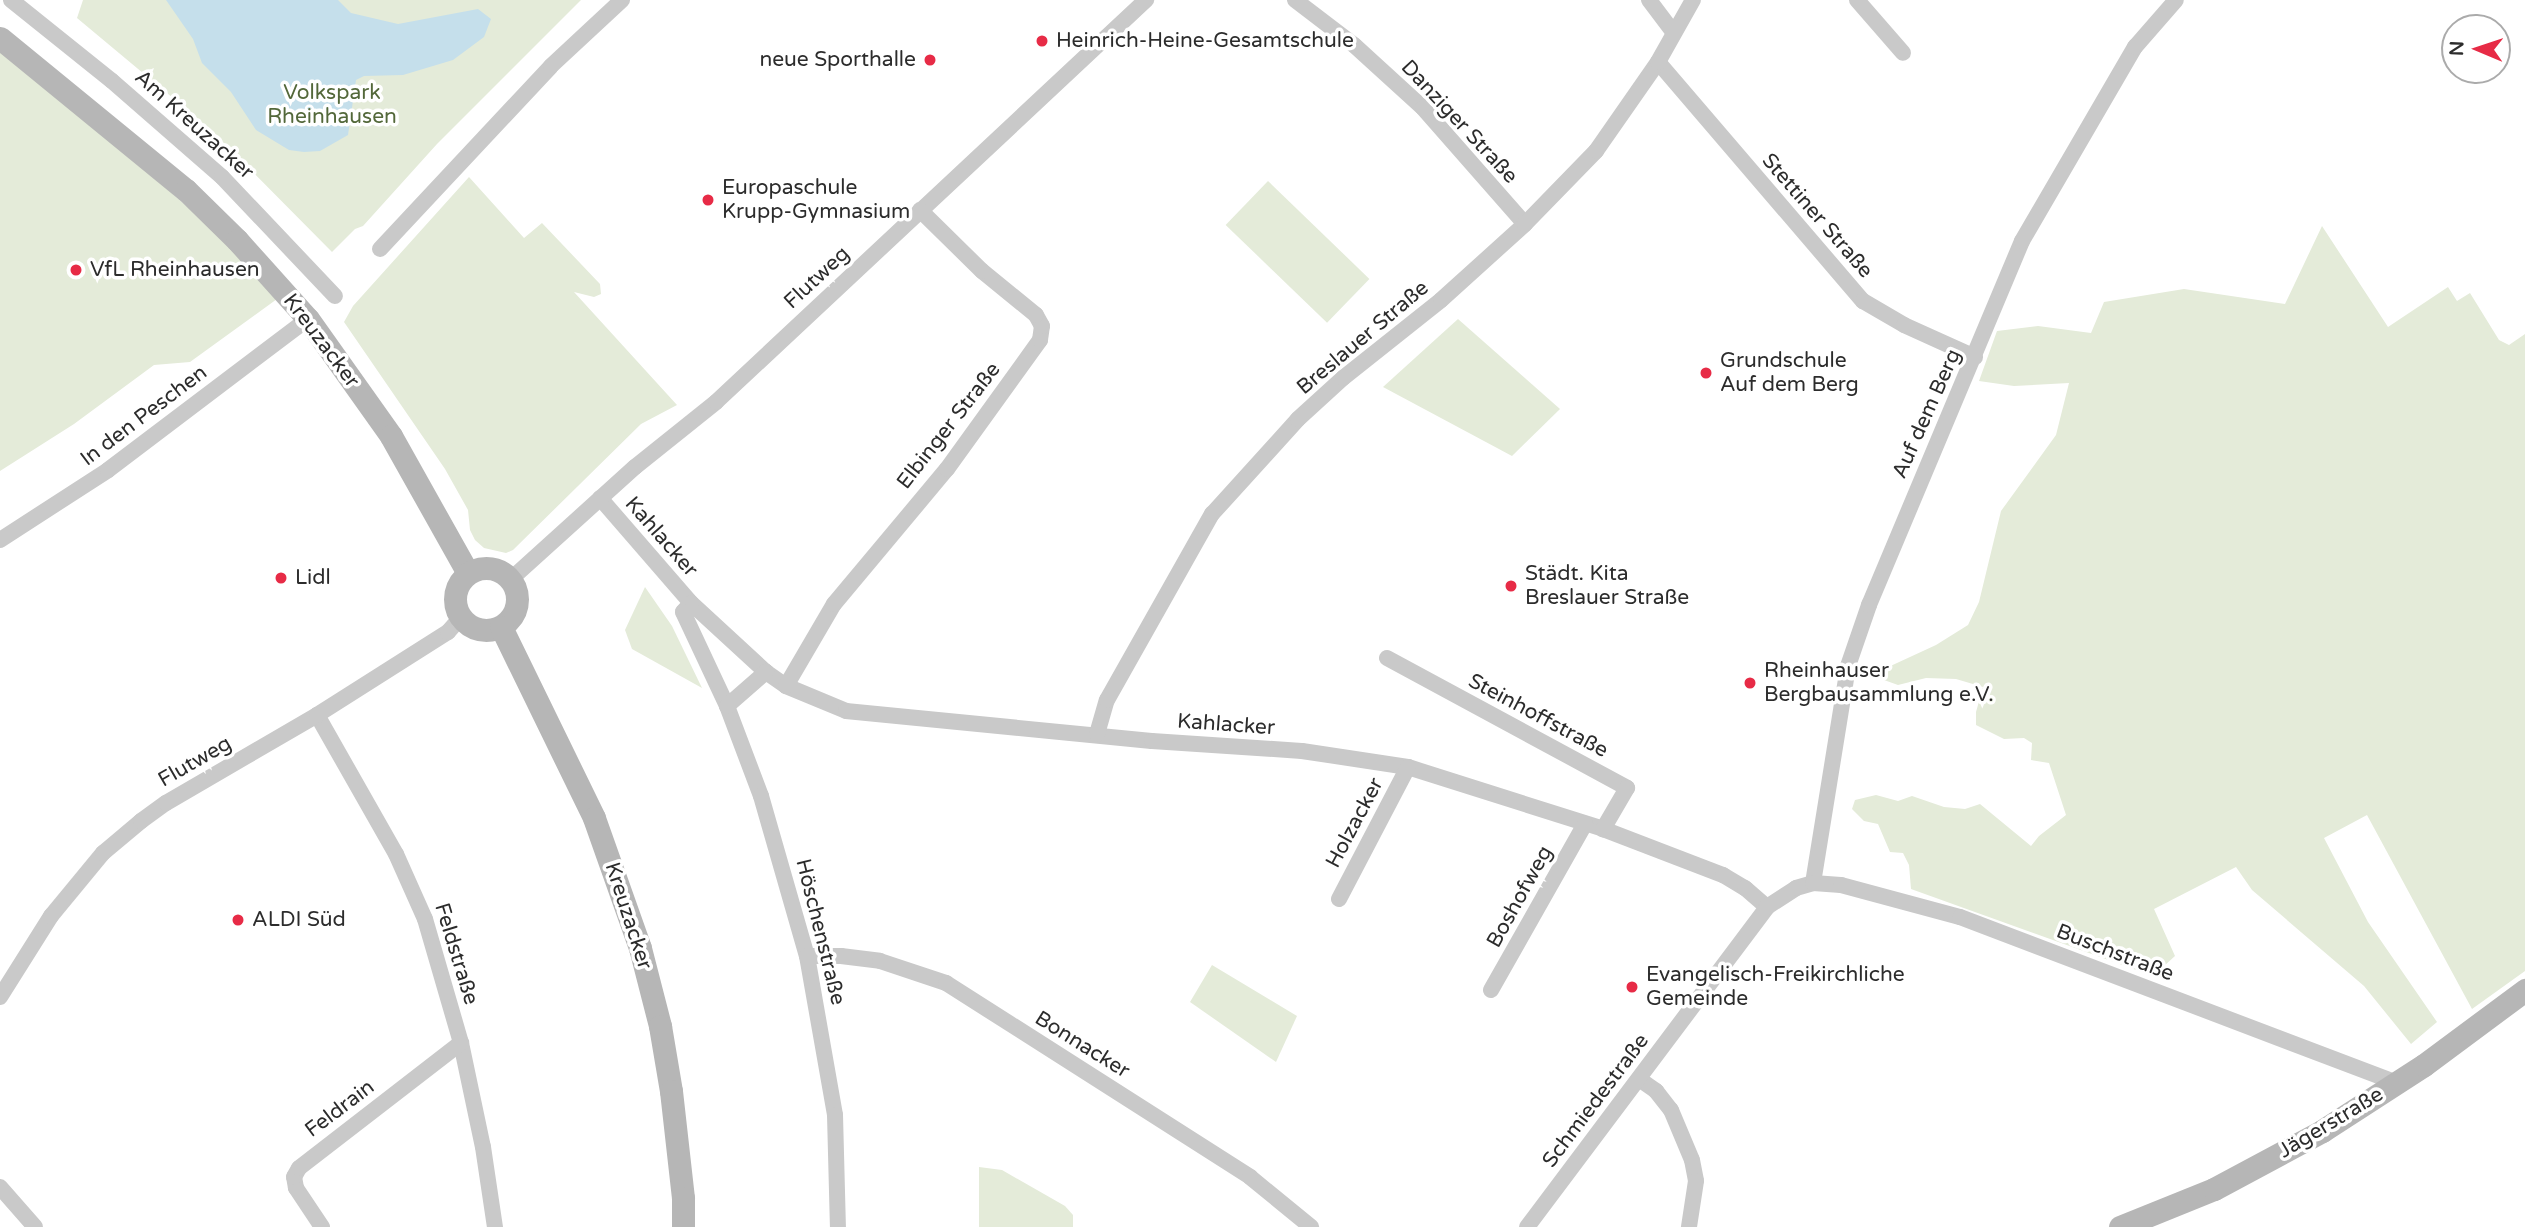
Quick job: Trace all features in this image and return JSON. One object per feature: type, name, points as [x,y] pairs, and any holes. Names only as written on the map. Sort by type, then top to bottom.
[{"type":"street","name":"Am Kreuzacker","points":[[11,0],[112,80],[222,177],[335,296]]},
{"type":"street","points":[[380,249],[551,66],[622,0]]},
{"type":"street","name":"Flutweg","points":[[510,579],[600,498],[716,402],[1146,0]]},
{"type":"street","name":"Danziger Straße","points":[[1295,0],[1354,45],[1423,108],[1524,225]]},
{"type":"street","points":[[1649,0],[1674,33]]},
{"type":"street","name":"Breslauer Straße","points":[[1097,734],[1107,700],[1212,514],[1298,419],[1343,378],[1441,300],[1524,225],[1596,151],[1658,62],[1693,0]]},
{"type":"street","points":[[1857,0],[1903,53]]},
{"type":"street","name":"Auf dem Berg","points":[[1813,883],[1848,666],[1869,605],[2022,241],[2135,47],[2173,1]]},
{"type":"street","name":"Kreuzacker","points":[[0,37],[186,190],[237,240],[308,319],[391,436],[468,573]]},
{"type":"street","name":"Stettiner Straße","points":[[1658,62],[1863,301],[1904,325],[1975,357]]},
{"type":"street","name":"Elbinger Straße","points":[[786,686],[834,604],[947,468],[1040,340],[1042,326],[1036,315],[982,271],[920,210]]},
{"type":"street","name":"In den Peschen","points":[[0,540],[108,470],[308,319]]},
{"type":"street","name":"Kahlacker","points":[[600,498],[691,603],[766,672],[786,686],[846,711],[1241,748],[1302,751],[1408,767],[1603,829],[1723,875],[1745,888],[1767,907]]},
{"type":"street","points":[[491,568],[510,579],[518,600],[510,620],[501,627],[484,631],[475,629],[460,618],[455,593],[468,573],[491,568]]},
{"type":"street","name":"Kahlacker","points":[[691,603],[683,612],[727,706]]},
{"type":"street","name":"Flutweg","points":[[0,997],[51,916],[103,853],[166,803],[317,715],[448,632],[460,618]]},
{"type":"street","name":"Kreuzacker","points":[[501,627],[594,818],[640,948],[660,1026],[671,1091],[683,1198],[683,1227]]},
{"type":"street","name":"Steinhoffstraße","points":[[1387,658],[1627,788],[1603,829]]},
{"type":"street","points":[[727,706],[766,672]]},
{"type":"street","name":"Höschenstraße","points":[[727,706],[761,796],[807,956],[835,1115],[838,1227]]},
{"type":"street","name":"Feldstraße","points":[[317,715],[397,854],[421,908],[461,1043],[483,1147],[495,1227]]},
{"type":"street","name":"Holzacker","points":[[1339,899],[1408,767]]},
{"type":"street","name":"Boshofweg","points":[[1491,990],[1585,824]]},
{"type":"street","name":"Schmiedestraße","points":[[1527,1227],[1767,907],[1796,888],[1813,883]]},
{"type":"street","name":"Buschstraße","points":[[1813,883],[1840,886],[1960,917],[2397,1083]]},
{"type":"street","name":"Bonnacker","points":[[807,956],[841,956],[880,961],[946,983],[1250,1177],[1311,1227]]},
{"type":"street","name":"Jägerstraße","points":[[2120,1227],[2214,1189],[2322,1131],[2397,1083],[2525,989]]},
{"type":"street","name":"Feldrain","points":[[322,1227],[296,1188],[294,1177],[299,1168],[461,1043]]},
{"type":"street","points":[[1639,1079],[1656,1091],[1671,1110],[1692,1160],[1696,1181],[1689,1227]]},
{"type":"street","points":[[0,1187],[35,1227]]},
{"type":"green space","name":"Volkspark Rheinhausen","points":[[83,0],[581,0],[437,144],[363,226],[355,229],[332,252],[210,129],[77,18]]},
{"type":"green space","points":[[0,49],[139,164],[217,233],[277,299],[190,362],[154,365],[74,424],[0,471]]},
{"type":"green space","points":[[469,177],[524,238],[542,223],[600,284],[601,294],[594,297],[574,292],[677,405],[641,424],[513,550],[506,553],[484,548],[475,540],[470,530],[468,510],[445,469],[344,322],[353,306]]},
{"type":"green space","points":[[1268,181],[1369,279],[1327,323],[1226,225]]},
{"type":"green space","points":[[2322,226],[2388,327],[2448,287],[2457,301],[2470,293],[2499,340],[2509,345],[2525,334],[2525,971],[2472,1009],[2367,815],[2324,838],[2368,922],[2437,1022],[2411,1044],[2364,986],[2252,890],[2236,867],[2154,909],[2175,956],[2153,976],[1911,889],[1909,865],[1903,853],[1890,852],[1878,824],[1864,821],[1852,809],[1855,800],[1876,795],[1898,801],[1912,796],[1944,807],[1965,809],[1980,804],[2031,846],[2039,836],[2066,815],[2049,763],[2031,760],[2032,743],[2024,738],[2004,739],[1976,725],[1976,712],[1983,687],[1956,679],[1926,678],[1898,685],[1884,680],[1884,669],[1936,645],[1968,625],[1979,602],[2001,511],[2056,435],[2069,383],[2014,386],[1979,381],[1997,331],[2038,326],[2091,333],[2104,302],[2184,289],[2285,304]]},
{"type":"green space","points":[[1458,319],[1560,409],[1512,456],[1383,387]]},
{"type":"green space","points":[[645,587],[672,626],[702,688],[632,649],[625,630]]},
{"type":"green space","points":[[1212,965],[1297,1016],[1276,1062],[1190,1002]]},
{"type":"green space","points":[[979,1167],[1002,1170],[1065,1206],[1073,1215],[1073,1227],[979,1227]]},
{"type":"water","points":[[166,0],[338,0],[351,13],[398,24],[478,9],[491,19],[484,37],[453,60],[403,75],[364,76],[356,80],[348,135],[320,151],[304,152],[289,150],[256,130],[231,92],[202,63],[193,39]]},
{"type":"place","name":"Heinrich-Heine-Gesamtschule","points":[[1042,41]]},
{"type":"place","name":"neue Sporthalle","points":[[930,60]]},
{"type":"place","name":"Europaschule Krupp-Gymnasium","points":[[708,200]]},
{"type":"place","name":"VfL Rheinhausen","points":[[76,270]]},
{"type":"place","name":"Grundschule Auf dem Berg","points":[[1706,373]]},
{"type":"place","name":"Lidl","points":[[281,578]]},
{"type":"place","name":"Städt. Kita Breslauer Straße","points":[[1511,586]]},
{"type":"place","name":"Rheinhauser Bergbausammlung e.V.","points":[[1750,683]]},
{"type":"place","name":"ALDI Süd","points":[[238,920]]},
{"type":"place","name":"Evangelisch-Freikirchliche Gemeinde","points":[[1632,987]]}]
